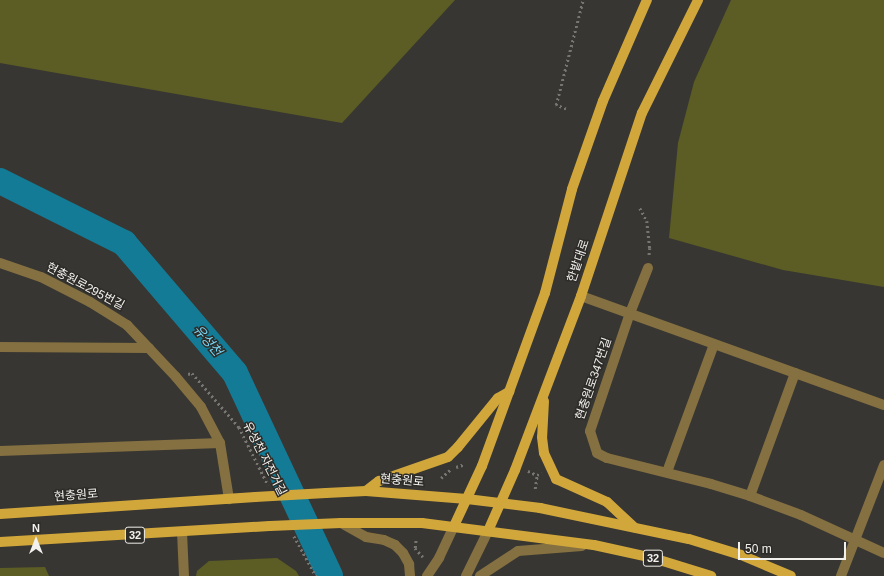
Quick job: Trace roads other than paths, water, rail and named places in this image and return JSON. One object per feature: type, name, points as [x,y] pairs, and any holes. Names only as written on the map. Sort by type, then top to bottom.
[{"type":"main road","name":"한밭대로","points":[[454,526],[482,466],[545,293],[572,188],[603,101],[647,0]]},
{"type":"main road","name":"한밭대로","points":[[488,531],[515,470],[581,296],[642,113],[698,0]]},
{"type":"main road","points":[[366,491],[379,481],[448,457],[467,437],[498,398],[509,392]]},
{"type":"main road","points":[[544,394],[542,437],[544,453],[556,479],[607,502],[634,527]]},
{"type":"main road","name":"현충원로","points":[[0,514],[366,491],[467,499],[540,508],[689,539],[741,555],[791,576]]},
{"type":"main road","name":"32","points":[[0,542],[270,526],[341,523],[422,523],[594,545],[653,558],[711,576]]},
{"type":"street","name":"현충원로295번길","points":[[0,263],[41,277],[90,302],[127,325],[176,377],[201,407],[220,443],[229,499]]},
{"type":"street","name":"현충원로347번길","points":[[648,268],[630,313],[590,430],[597,453],[607,458],[667,472]]},
{"type":"street","points":[[581,296],[884,406]]},
{"type":"street","points":[[714,344],[667,472],[750,496],[855,539],[884,553]]},
{"type":"street","points":[[0,347],[149,348]]},
{"type":"street","points":[[750,496],[794,373]]},
{"type":"street","points":[[0,452],[220,443]]},
{"type":"street","points":[[841,576],[884,465]]},
{"type":"street","points":[[341,523],[366,537],[384,540],[395,544],[403,553],[409,564],[410,576]]},
{"type":"street","points":[[427,576],[439,558],[454,526]]},
{"type":"street","points":[[466,576],[488,531]]},
{"type":"street","points":[[182,532],[184,576]]},
{"type":"street","points":[[480,576],[518,551],[594,545]]},
{"type":"waterway","name":"유성천","points":[[0,181],[124,243],[235,373],[330,576]]}]
